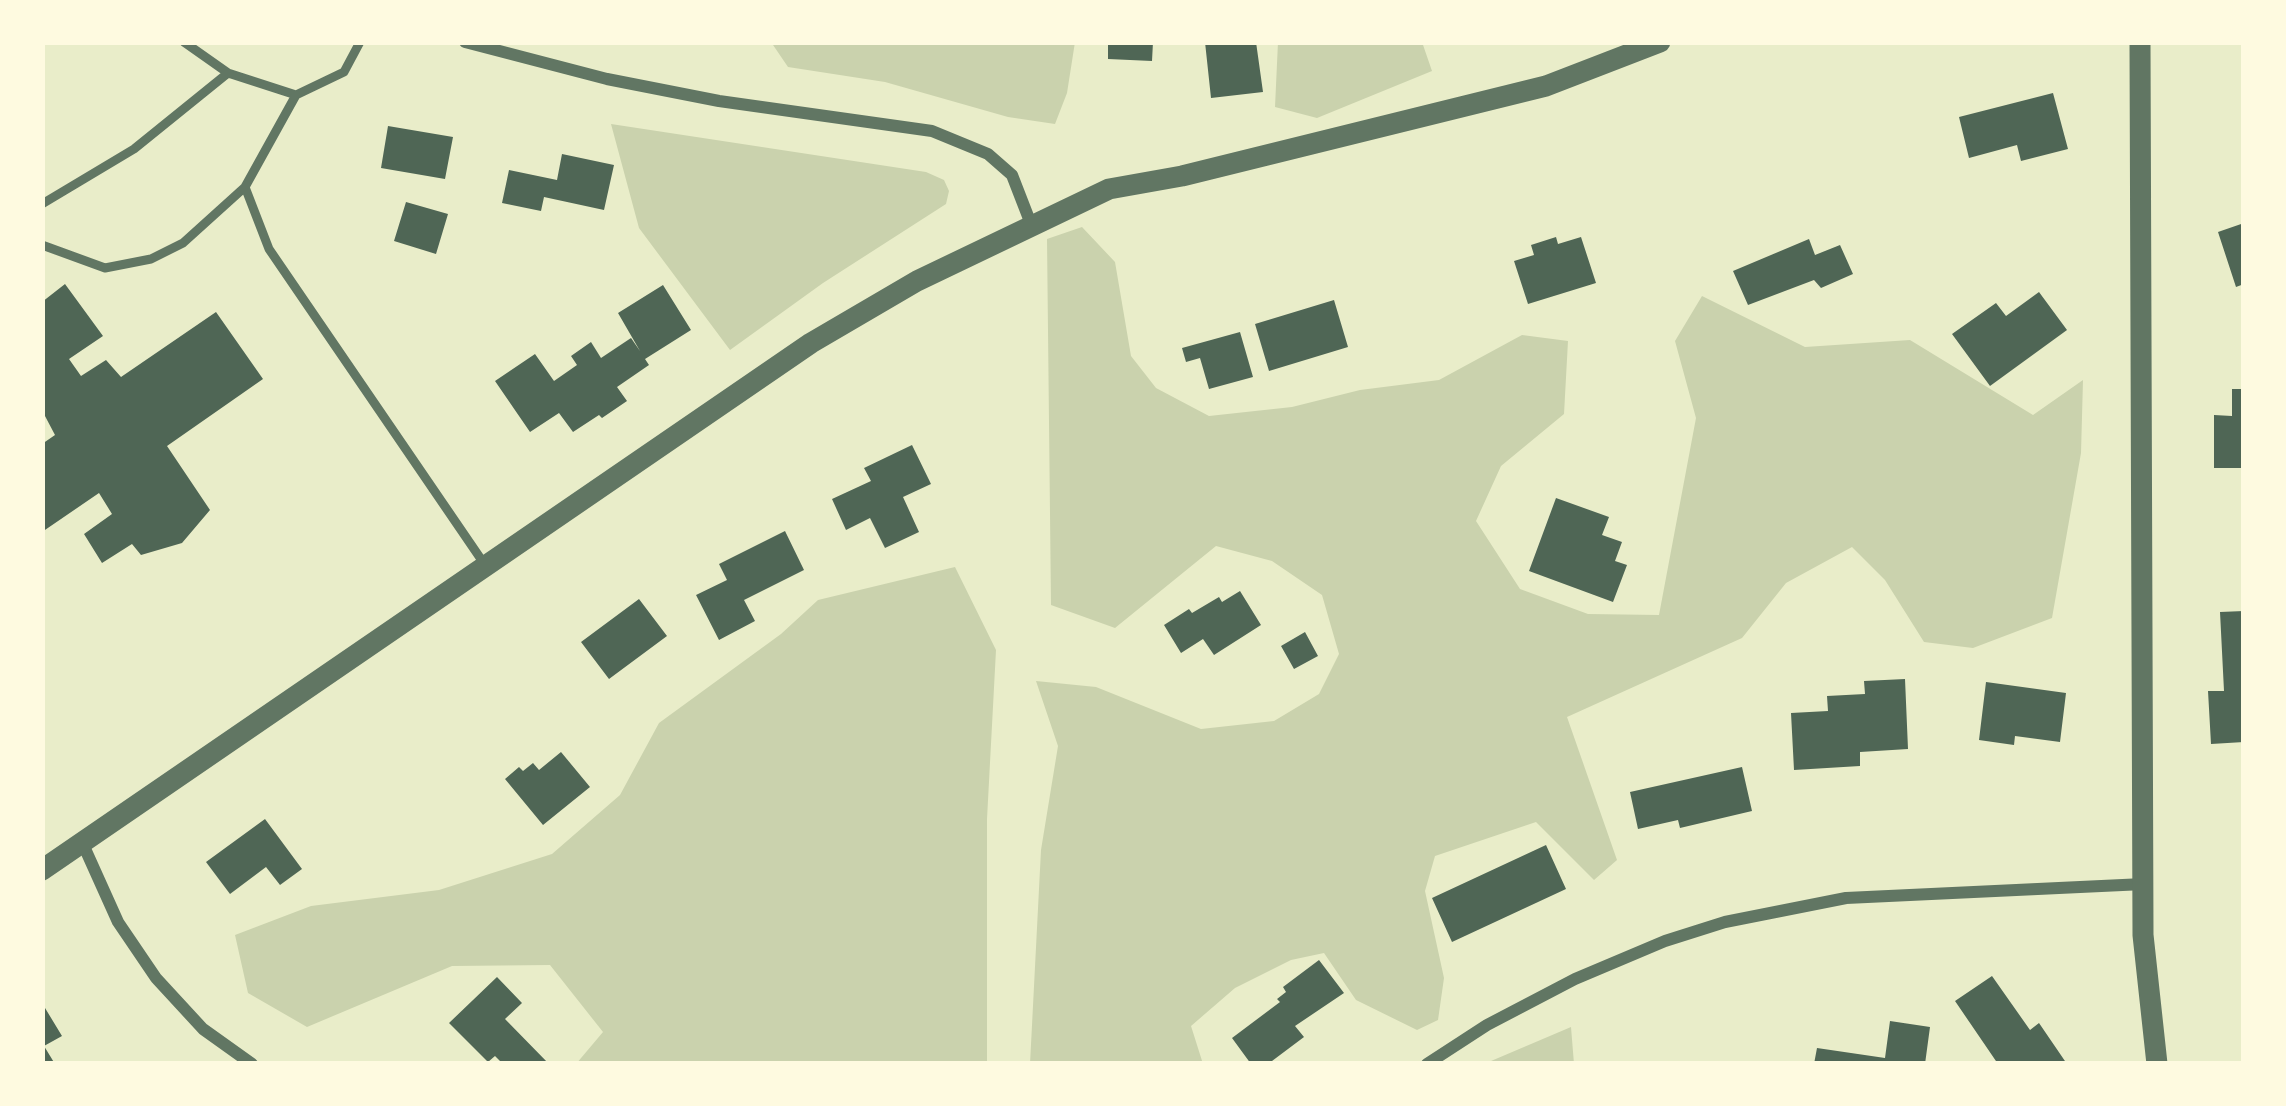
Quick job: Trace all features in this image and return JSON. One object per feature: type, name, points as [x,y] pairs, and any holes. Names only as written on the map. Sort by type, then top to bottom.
[{"type":"street","points":[[465,42],[607,79],[719,101],[932,131],[988,154],[1016,178],[1030,224]]},
{"type":"street","points":[[42,869],[811,343],[917,281],[1109,189],[1546,86],[1660,42]]},
{"type":"street","points":[[2140,42],[2143,935],[2157,1064]]},
{"type":"street","points":[[82,842],[118,922],[156,978],[203,1029],[252,1064]]},
{"type":"street","points":[[1427,1064],[1487,1025],[1575,980],[1665,941],[1725,922],[1846,898],[2144,884]]},
{"type":"lane","points":[[184,42],[228,73],[296,95]]},
{"type":"lane","points":[[42,245],[105,268],[151,259],[183,243],[245,187],[296,95],[344,72],[360,42]]},
{"type":"lane","points":[[42,204],[134,149],[228,73]]},
{"type":"lane","points":[[245,187],[269,248],[485,565]]},
{"type":"green space","points":[[771,42],[1075,42],[1067,93],[1055,124],[1008,117],[885,82],[788,67]]},
{"type":"green space","points":[[1278,42],[1422,42],[1432,71],[1317,118],[1275,107]]},
{"type":"green space","points":[[611,124],[926,172],[944,180],[949,191],[946,204],[730,350],[639,228]]},
{"type":"green space","points":[[1082,227],[1115,262],[1131,356],[1156,388],[1209,416],[1292,407],[1360,390],[1439,380],[1522,335],[1568,341],[1564,414],[1501,466],[1476,521],[1520,589],[1588,614],[1659,615],[1696,418],[1675,341],[1702,296],[1805,347],[1910,340],[2033,415],[2083,380],[2081,453],[2052,618],[1973,648],[1924,642],[1885,580],[1852,547],[1786,583],[1742,638],[1567,717],[1617,860],[1594,880],[1536,822],[1435,856],[1425,891],[1444,978],[1438,1020],[1417,1030],[1356,1000],[1324,953],[1291,960],[1235,988],[1191,1026],[1203,1064],[1030,1064],[1041,850],[1058,746],[1036,681],[1096,687],[1201,729],[1274,721],[1319,694],[1339,654],[1322,595],[1272,561],[1216,546],[1115,628],[1051,605],[1047,239]]},
{"type":"green space","points":[[955,567],[996,650],[987,819],[987,1064],[576,1064],[603,1032],[550,965],[452,966],[307,1027],[248,993],[235,935],[311,906],[439,890],[552,854],[620,795],[659,723],[781,634],[818,600]]},
{"type":"green space","points":[[1571,1027],[1574,1064],[1484,1064]]},
{"type":"building","points":[[1108,42],[1153,42],[1152,61],[1108,59]]},
{"type":"building","points":[[1205,42],[1256,42],[1263,92],[1211,98]]},
{"type":"building","points":[[2053,93],[2068,149],[2021,161],[2017,145],[1969,158],[1959,117]]},
{"type":"building","points":[[388,126],[453,137],[445,179],[381,168]]},
{"type":"building","points":[[562,154],[614,165],[604,210],[544,197],[541,211],[502,203],[509,170],[557,180]]},
{"type":"building","points":[[406,202],[448,214],[436,254],[394,241]]},
{"type":"building","points":[[2244,223],[2244,284],[2236,287],[2218,232]]},
{"type":"building","points":[[1556,237],[1558,244],[1581,237],[1596,283],[1528,304],[1514,261],[1534,255],[1531,245]]},
{"type":"building","points":[[1809,239],[1815,255],[1840,245],[1853,274],[1821,288],[1814,280],[1748,305],[1733,271]]},
{"type":"building","points":[[65,284],[103,336],[69,359],[81,376],[106,360],[121,377],[216,312],[263,379],[167,446],[210,510],[182,543],[141,555],[132,544],[102,563],[84,534],[112,514],[99,493],[42,532],[42,444],[55,435],[42,417],[42,302]]},
{"type":"building","points":[[663,285],[691,330],[645,359],[649,365],[617,387],[627,401],[573,432],[559,413],[530,432],[495,381],[535,354],[554,381],[577,365],[571,356],[591,342],[601,358],[631,338],[640,351],[618,313]]},
{"type":"building","points":[[2039,292],[2067,330],[1990,386],[1952,334],[1996,303],[2006,316]]},
{"type":"building","points":[[1334,300],[1348,347],[1269,371],[1255,324]]},
{"type":"building","points":[[1240,332],[1253,377],[1209,389],[1200,358],[1186,362],[1182,348]]},
{"type":"building","points":[[2232,389],[2244,389],[2244,468],[2214,468],[2214,415],[2232,416]]},
{"type":"building","points":[[912,445],[931,484],[903,497],[919,532],[885,548],[870,518],[846,530],[832,499],[871,481],[864,468]]},
{"type":"building","points":[[1556,498],[1609,517],[1602,535],[1622,542],[1615,561],[1627,565],[1613,602],[1529,571]]},
{"type":"building","points":[[785,531],[804,570],[744,600],[755,621],[719,640],[696,595],[727,580],[719,564]]},
{"type":"building","points":[[1240,591],[1261,625],[1214,655],[1203,639],[1181,653],[1164,625],[1189,609],[1192,613]]},
{"type":"building","points":[[639,599],[667,636],[609,679],[581,642]]},
{"type":"building","points":[[2244,611],[2244,742],[2211,744],[2208,691],[2224,691],[2220,612]]},
{"type":"building","points":[[1305,632],[1318,656],[1294,669],[1281,646]]},
{"type":"building","points":[[1905,679],[1908,749],[1860,752],[1860,766],[1794,770],[1791,713],[1828,711],[1827,696],[1865,694],[1864,681]]},
{"type":"building","points":[[1986,682],[2066,693],[2060,742],[2015,736],[2014,745],[1979,740]]},
{"type":"building","points":[[561,752],[590,787],[543,825],[505,779],[533,763],[539,770]]},
{"type":"building","points":[[1742,767],[1752,811],[1680,828],[1678,820],[1638,829],[1630,792]]},
{"type":"building","points":[[265,819],[302,869],[280,885],[266,867],[230,894],[206,862]]},
{"type":"building","points":[[1546,845],[1566,889],[1452,942],[1432,898]]},
{"type":"building","points":[[1319,960],[1344,993],[1295,1026],[1304,1037],[1268,1064],[1251,1064],[1232,1038],[1280,1002],[1277,999],[1286,992],[1283,987]]},
{"type":"building","points":[[1992,976],[2030,1030],[2039,1023],[2067,1064],[1998,1064],[1955,1001]]},
{"type":"building","points":[[497,977],[522,1003],[505,1019],[549,1064],[503,1064],[495,1056],[488,1062],[449,1023]]},
{"type":"building","points":[[42,1003],[62,1036],[44,1046],[55,1064],[42,1064]]},
{"type":"building","points":[[1890,1021],[1930,1027],[1925,1064],[1814,1064],[1817,1048],[1885,1058]]}]
